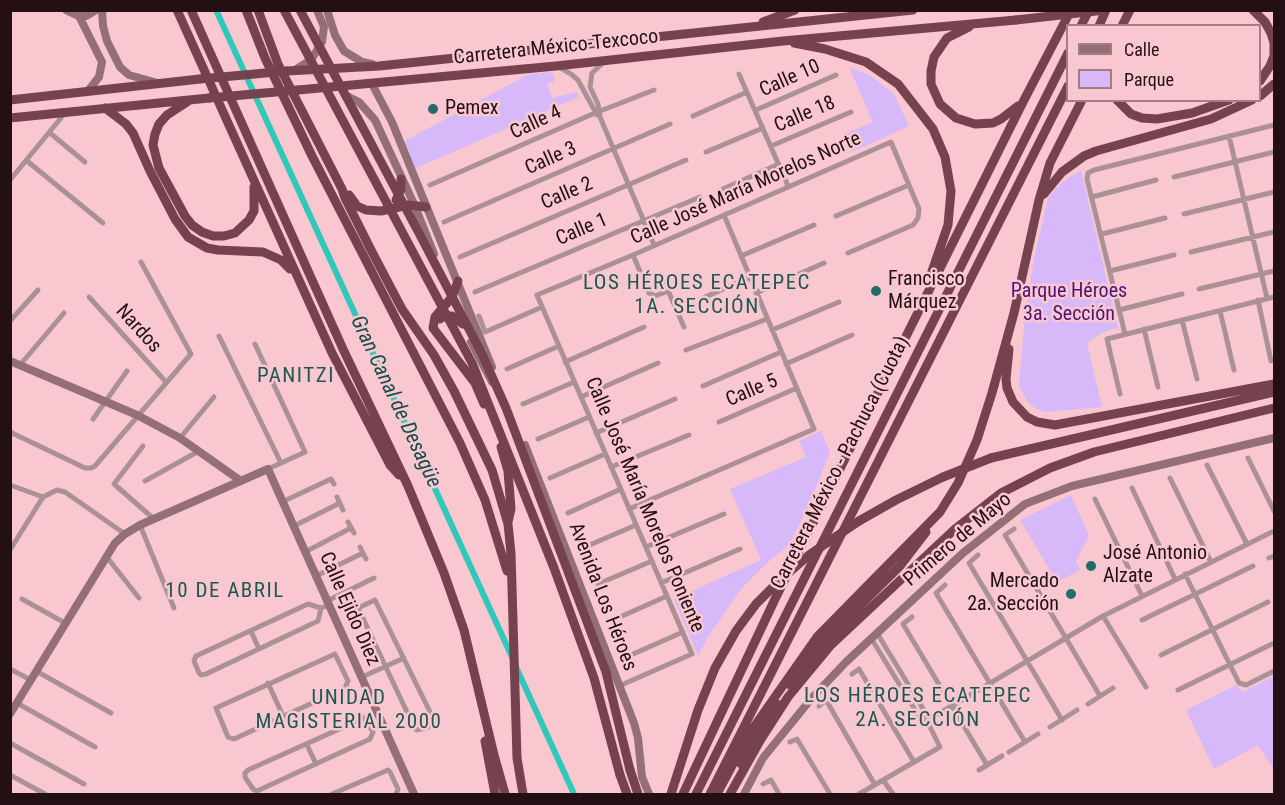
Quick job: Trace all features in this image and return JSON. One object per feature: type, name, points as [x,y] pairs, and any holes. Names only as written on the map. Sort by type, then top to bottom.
[{"type":"highway","points":[[177,10],[332,353],[390,465],[408,486]]},
{"type":"highway","points":[[191,10],[408,486],[444,573],[464,630],[505,795]]},
{"type":"highway","points":[[246,10],[265,58],[312,156],[459,443],[485,500],[511,582]]},
{"type":"highway","points":[[258,10],[278,64],[395,297],[418,332],[427,341],[492,470],[508,524],[513,617],[514,707],[517,758],[523,795]]},
{"type":"highway","points":[[284,10],[472,363],[554,568],[594,678],[627,795]]},
{"type":"highway","points":[[300,10],[482,354],[506,408],[606,672],[638,795]]},
{"type":"highway","points":[[749,28],[795,10]]},
{"type":"highway","name":"Carretera México-Texcoco","points":[[10,100],[290,70],[379,66],[913,10]]},
{"type":"highway","points":[[683,795],[777,597],[1071,10]]},
{"type":"highway","points":[[1082,24],[1089,10]]},
{"type":"highway","name":"Carretera México-Texcoco","points":[[10,118],[607,61],[783,41],[1105,10]]},
{"type":"highway","points":[[1099,24],[1105,10]]},
{"type":"highway","points":[[1123,24],[1130,10]]},
{"type":"highway","points":[[1253,10],[1265,22],[1274,43],[1274,56],[1261,80]]},
{"type":"highway","points":[[980,23],[954,33],[937,50],[932,63],[931,77],[935,96],[946,111],[956,118],[975,124],[993,123],[1023,102]]},
{"type":"highway","points":[[783,41],[825,49],[866,62],[898,84],[933,129],[945,157],[951,191],[948,225],[914,322]]},
{"type":"highway","name":"Carretera México - Pachuca (Cuota)","points":[[696,795],[1066,57]]},
{"type":"highway","points":[[1261,95],[1275,84]]},
{"type":"highway","name":"Carretera México - Pachuca (Cuota)","points":[[710,795],[1066,90]]},
{"type":"highway","points":[[190,100],[167,115],[159,124],[154,134],[153,145],[159,168],[185,216],[197,229],[213,236],[235,233],[244,227],[254,211],[252,176]]},
{"type":"highway","points":[[729,795],[734,777],[760,728],[807,661],[826,639],[900,566],[940,513],[958,483],[977,440],[1014,313],[1039,200],[1050,163],[1081,102]]},
{"type":"highway","points":[[1119,102],[1131,114],[1142,118],[1157,119],[1192,113],[1223,102]]},
{"type":"highway","points":[[1039,200],[1062,172],[1084,156],[1111,146],[1211,119],[1248,102]]},
{"type":"highway","points":[[105,108],[134,133],[150,171],[175,219],[188,237],[207,248],[272,255],[296,275]]},
{"type":"highway","points":[[386,210],[398,198],[401,178]]},
{"type":"highway","points":[[342,189],[361,209],[376,211],[414,204],[426,207]]},
{"type":"highway","points":[[427,341],[435,317],[452,297],[458,281]]},
{"type":"highway","points":[[1014,313],[1006,371],[1007,388],[1017,406],[1027,417],[1037,422],[1063,425],[1275,384]]},
{"type":"highway","points":[[433,328],[442,318],[450,316],[457,318],[463,324]]},
{"type":"highway","points":[[433,328],[475,383],[504,453],[511,509],[508,524]]},
{"type":"highway","points":[[427,341],[442,341]]},
{"type":"highway","points":[[671,795],[700,703],[715,668],[736,631],[756,604],[808,555],[859,521],[896,500],[991,458],[1275,392]]},
{"type":"highway","points":[[729,795],[788,697],[831,645],[955,530],[1001,493],[1050,468],[1094,452],[1275,408]]},
{"type":"highway","points":[[717,795],[749,734],[817,637],[940,513]]},
{"type":"highway","points":[[478,692],[487,758],[495,795]]},
{"type":"main road","points":[[66,10],[72,15],[79,16],[86,16],[96,10]]},
{"type":"main road","points":[[102,10],[107,41],[120,67],[133,76],[159,83]]},
{"type":"main road","points":[[290,70],[311,60],[322,42],[324,27],[317,10]]},
{"type":"main road","points":[[327,10],[335,35],[344,51],[362,62],[379,66]]},
{"type":"main road","points":[[79,16],[102,62],[99,77],[86,93]]},
{"type":"main road","name":"Avenida Los Héroes","points":[[372,84],[393,122],[512,414],[619,686],[636,731],[642,777],[649,795]]},
{"type":"main road","name":"Avenida Los Héroes","points":[[331,87],[359,102],[375,120],[414,204],[485,373],[512,414]]},
{"type":"main road","points":[[10,360],[137,415],[180,438],[241,481]]},
{"type":"main road","name":"Primero de Mayo","points":[[744,795],[763,758],[811,699],[963,553],[1025,504],[1072,486],[1275,438]]},
{"type":"main road","points":[[13,709],[115,543],[140,525],[268,469]]},
{"type":"main road","name":"Calle Ejido Diez","points":[[268,469],[316,576],[326,605],[362,677],[414,795]]},
{"type":"street","points":[[598,114],[590,81],[594,70],[607,61]]},
{"type":"street","points":[[556,66],[571,74],[580,83],[598,114],[630,184],[654,245]]},
{"type":"street","points":[[739,74],[788,186]]},
{"type":"street","name":"Calle 10","points":[[756,110],[836,75]]},
{"type":"street","points":[[580,83],[584,77],[590,81]]},
{"type":"street","name":"Calle 4","points":[[430,185],[654,90]]},
{"type":"street","points":[[693,116],[747,92]]},
{"type":"street","points":[[10,180],[66,112]]},
{"type":"street","name":"Calle 18","points":[[771,146],[851,112]]},
{"type":"street","name":"Calle 3","points":[[444,222],[670,124]]},
{"type":"street","points":[[1125,334],[1088,173],[1275,125]]},
{"type":"street","points":[[706,153],[764,128]]},
{"type":"street","points":[[50,133],[86,162]]},
{"type":"street","points":[[1229,136],[1267,298]]},
{"type":"street","name":"Calle José María Morelos Norte","points":[[537,295],[891,142],[919,209],[918,218],[913,225],[848,253]]},
{"type":"street","points":[[1174,177],[1275,152]]},
{"type":"street","name":"Calle 2","points":[[460,256],[686,160]]},
{"type":"street","points":[[27,161],[103,223]]},
{"type":"street","points":[[723,189],[779,164]]},
{"type":"street","points":[[1092,197],[1156,180]]},
{"type":"street","points":[[836,216],[909,185]]},
{"type":"street","points":[[1184,214],[1275,192]]},
{"type":"street","name":"Calle 1","points":[[475,292],[700,197]]},
{"type":"street","points":[[629,509],[814,429],[724,215]]},
{"type":"street","points":[[1102,234],[1165,218]]},
{"type":"street","points":[[741,256],[814,225]]},
{"type":"street","points":[[1191,252],[1275,232]]},
{"type":"street","points":[[633,255],[649,293],[655,296],[668,291]]},
{"type":"street","points":[[1110,271],[1174,255]]},
{"type":"street","points":[[10,432],[85,468],[91,468],[190,354],[141,262]]},
{"type":"street","points":[[756,293],[824,263]]},
{"type":"street","points":[[1199,289],[1275,271]]},
{"type":"street","points":[[703,297],[750,278]]},
{"type":"street","points":[[663,279],[684,327]]},
{"type":"street","points":[[10,321],[39,290]]},
{"type":"street","points":[[1119,310],[1182,294]]},
{"type":"street","name":"Calle José María Morelos Poniente","points":[[537,295],[692,654],[619,686]]},
{"type":"street","name":"Nardos","points":[[89,297],[166,382]]},
{"type":"street","points":[[1120,394],[1107,339],[1275,297]]},
{"type":"street","points":[[1258,300],[1271,361]]},
{"type":"street","points":[[772,330],[839,302]]},
{"type":"street","points":[[479,316],[485,332],[542,307]]},
{"type":"street","points":[[1220,311],[1234,370]]},
{"type":"street","points":[[20,364],[64,314]]},
{"type":"street","points":[[686,350],[767,319]]},
{"type":"street","points":[[1182,320],[1197,379]]},
{"type":"street","points":[[565,362],[644,327]]},
{"type":"street","points":[[1144,329],[1158,387]]},
{"type":"street","points":[[786,364],[852,335]]},
{"type":"street","points":[[219,336],[281,463]]},
{"type":"street","points":[[255,344],[305,452],[268,469]]},
{"type":"street","points":[[507,369],[559,346]]},
{"type":"street","points":[[703,386],[781,352]]},
{"type":"street","points":[[580,397],[658,363]]},
{"type":"street","points":[[93,419],[127,371]]},
{"type":"street","points":[[523,405],[574,382]]},
{"type":"street","name":"Calle 5","points":[[718,422],[796,388]]},
{"type":"street","points":[[180,438],[214,397]]},
{"type":"street","points":[[596,433],[675,399]]},
{"type":"street","points":[[538,440],[590,417]]},
{"type":"street","points":[[611,467],[689,435]]},
{"type":"street","points":[[143,446],[114,484],[154,519]]},
{"type":"street","points":[[145,481],[199,451]]},
{"type":"street","points":[[550,478],[605,454]]},
{"type":"street","points":[[1248,458],[1275,511]]},
{"type":"street","points":[[1207,465],[1247,544]]},
{"type":"street","points":[[1170,478],[1211,562]]},
{"type":"street","points":[[282,502],[331,479],[334,484]]},
{"type":"street","points":[[10,485],[43,497]]},
{"type":"street","points":[[1132,488],[1175,579]]},
{"type":"street","points":[[568,513],[621,489]]},
{"type":"street","points":[[10,550],[43,497],[57,490],[65,492],[125,534]]},
{"type":"street","points":[[337,497],[344,510]]},
{"type":"street","points":[[1095,500],[1142,596]]},
{"type":"street","points":[[294,526],[340,503]]},
{"type":"street","points":[[646,547],[724,514]]},
{"type":"street","points":[[140,525],[174,608]]},
{"type":"street","points":[[585,547],[636,525]]},
{"type":"street","points":[[305,552],[351,528]]},
{"type":"street","points":[[1014,529],[1005,535],[1100,696]]},
{"type":"street","points":[[926,721],[1103,616],[1275,531]]},
{"type":"street","points":[[316,576],[365,556],[360,547]]},
{"type":"street","points":[[661,583],[740,549]]},
{"type":"street","points":[[978,555],[969,563],[1062,720]]},
{"type":"street","points":[[106,556],[139,598]]},
{"type":"street","points":[[598,584],[652,561]]},
{"type":"street","points":[[1142,620],[1253,566]]},
{"type":"street","points":[[1185,574],[1239,683],[1246,685],[1275,671]]},
{"type":"street","points":[[326,605],[318,621],[201,675],[196,667],[194,658],[196,656],[308,604],[326,605],[374,578]]},
{"type":"street","points":[[945,585],[936,593],[1025,742]]},
{"type":"street","points":[[611,621],[667,596]]},
{"type":"street","points":[[22,599],[65,623]]},
{"type":"street","points":[[375,600],[378,603],[404,658],[434,722],[428,727],[417,730],[358,608],[375,600]]},
{"type":"street","points":[[1161,655],[1268,602]]},
{"type":"street","points":[[1103,616],[1146,687]]},
{"type":"street","points":[[912,617],[903,624],[987,765]]},
{"type":"street","points":[[251,631],[259,649]]},
{"type":"street","points":[[624,658],[683,632]]},
{"type":"street","points":[[874,636],[891,656],[926,721]]},
{"type":"street","points":[[859,795],[940,747],[930,727],[885,660],[874,636]]},
{"type":"street","points":[[1178,690],[1275,643]]},
{"type":"street","points":[[335,654],[342,667],[348,681],[345,688],[234,739],[228,737],[216,712],[216,708],[220,705],[335,654]]},
{"type":"street","points":[[885,660],[891,656]]},
{"type":"street","points":[[362,677],[404,658]]},
{"type":"street","points":[[342,667],[355,662]]},
{"type":"street","points":[[10,669],[31,680]]},
{"type":"street","points":[[852,674],[859,669],[914,762]]},
{"type":"street","points":[[36,671],[111,713]]},
{"type":"street","points":[[268,683],[283,716]]},
{"type":"street","points":[[1088,704],[1113,688]]},
{"type":"street","points":[[819,706],[826,700],[875,785]]},
{"type":"street","points":[[13,709],[95,747]]},
{"type":"street","points":[[1050,727],[1077,710]]},
{"type":"street","points":[[361,719],[367,720],[369,724],[373,732],[370,739],[257,791],[252,789],[246,777],[245,773],[248,770],[361,719]]},
{"type":"street","points":[[369,724],[381,720]]},
{"type":"street","points":[[1009,752],[1038,734]]},
{"type":"street","points":[[790,742],[797,739],[830,795]]},
{"type":"street","points":[[10,743],[84,784]]},
{"type":"street","points":[[307,745],[316,764]]},
{"type":"street","points":[[979,770],[1002,756]]},
{"type":"street","points":[[332,795],[383,771],[390,772],[395,779],[398,789],[396,795]]},
{"type":"street","points":[[10,775],[45,795]]},
{"type":"street","points":[[395,779],[405,775]]},
{"type":"street","points":[[763,784],[771,780],[780,795]]},
{"type":"street","points":[[883,780],[893,795]]},
{"type":"green space","points":[[849,67],[871,76],[894,94],[909,126],[852,152],[844,134],[873,122]]},
{"type":"green space","points":[[548,72],[554,74],[554,82],[547,83],[552,98],[577,92],[579,97],[414,169],[403,142],[527,75]]},
{"type":"green space","name":"Parque Héroes 3a. Sección","points":[[1081,170],[1118,328],[1103,332],[1087,343],[1102,407],[1045,412],[1028,402],[1019,386],[1025,316],[1034,259],[1048,198],[1061,183]]},
{"type":"green space","points":[[821,431],[830,452],[807,510],[789,545],[742,588],[709,635],[698,656],[674,599],[761,560],[730,489],[806,457],[799,441]]},
{"type":"green space","points":[[1071,495],[1089,536],[1076,561],[1080,570],[1057,582],[1020,520]]},
{"type":"green space","points":[[1274,676],[1274,770],[1258,745],[1214,769],[1186,710],[1236,685],[1243,692]]},
{"type":"waterway","name":"Gran Canal de Desagüe","points":[[216,10],[512,657]]},
{"type":"waterway","name":"Gran Canal de Desagüe","points":[[516,667],[574,794]]},
{"type":"place","name":"Pemex","points":[[433,109]]},
{"type":"place","name":"Francisco Márquez","points":[[876,291]]},
{"type":"place","name":"José Antonio Alzate","points":[[1091,566]]},
{"type":"place","name":"Mercado 2a. Sección","points":[[1071,594]]},
{"type":"district","name":"LOS HÉROES ECATEPEC 1A. SECCIÓN","points":[[697,296]]},
{"type":"district","name":"PANITZI","points":[[296,377]]},
{"type":"district","name":"10 DE ABRIL","points":[[225,592]]},
{"type":"district","name":"LOS HÉROES ECATEPEC 2A. SECCIÓN","points":[[918,709]]},
{"type":"district","name":"UNIDAD MAGISTERIAL 2000","points":[[349,711]]}]
